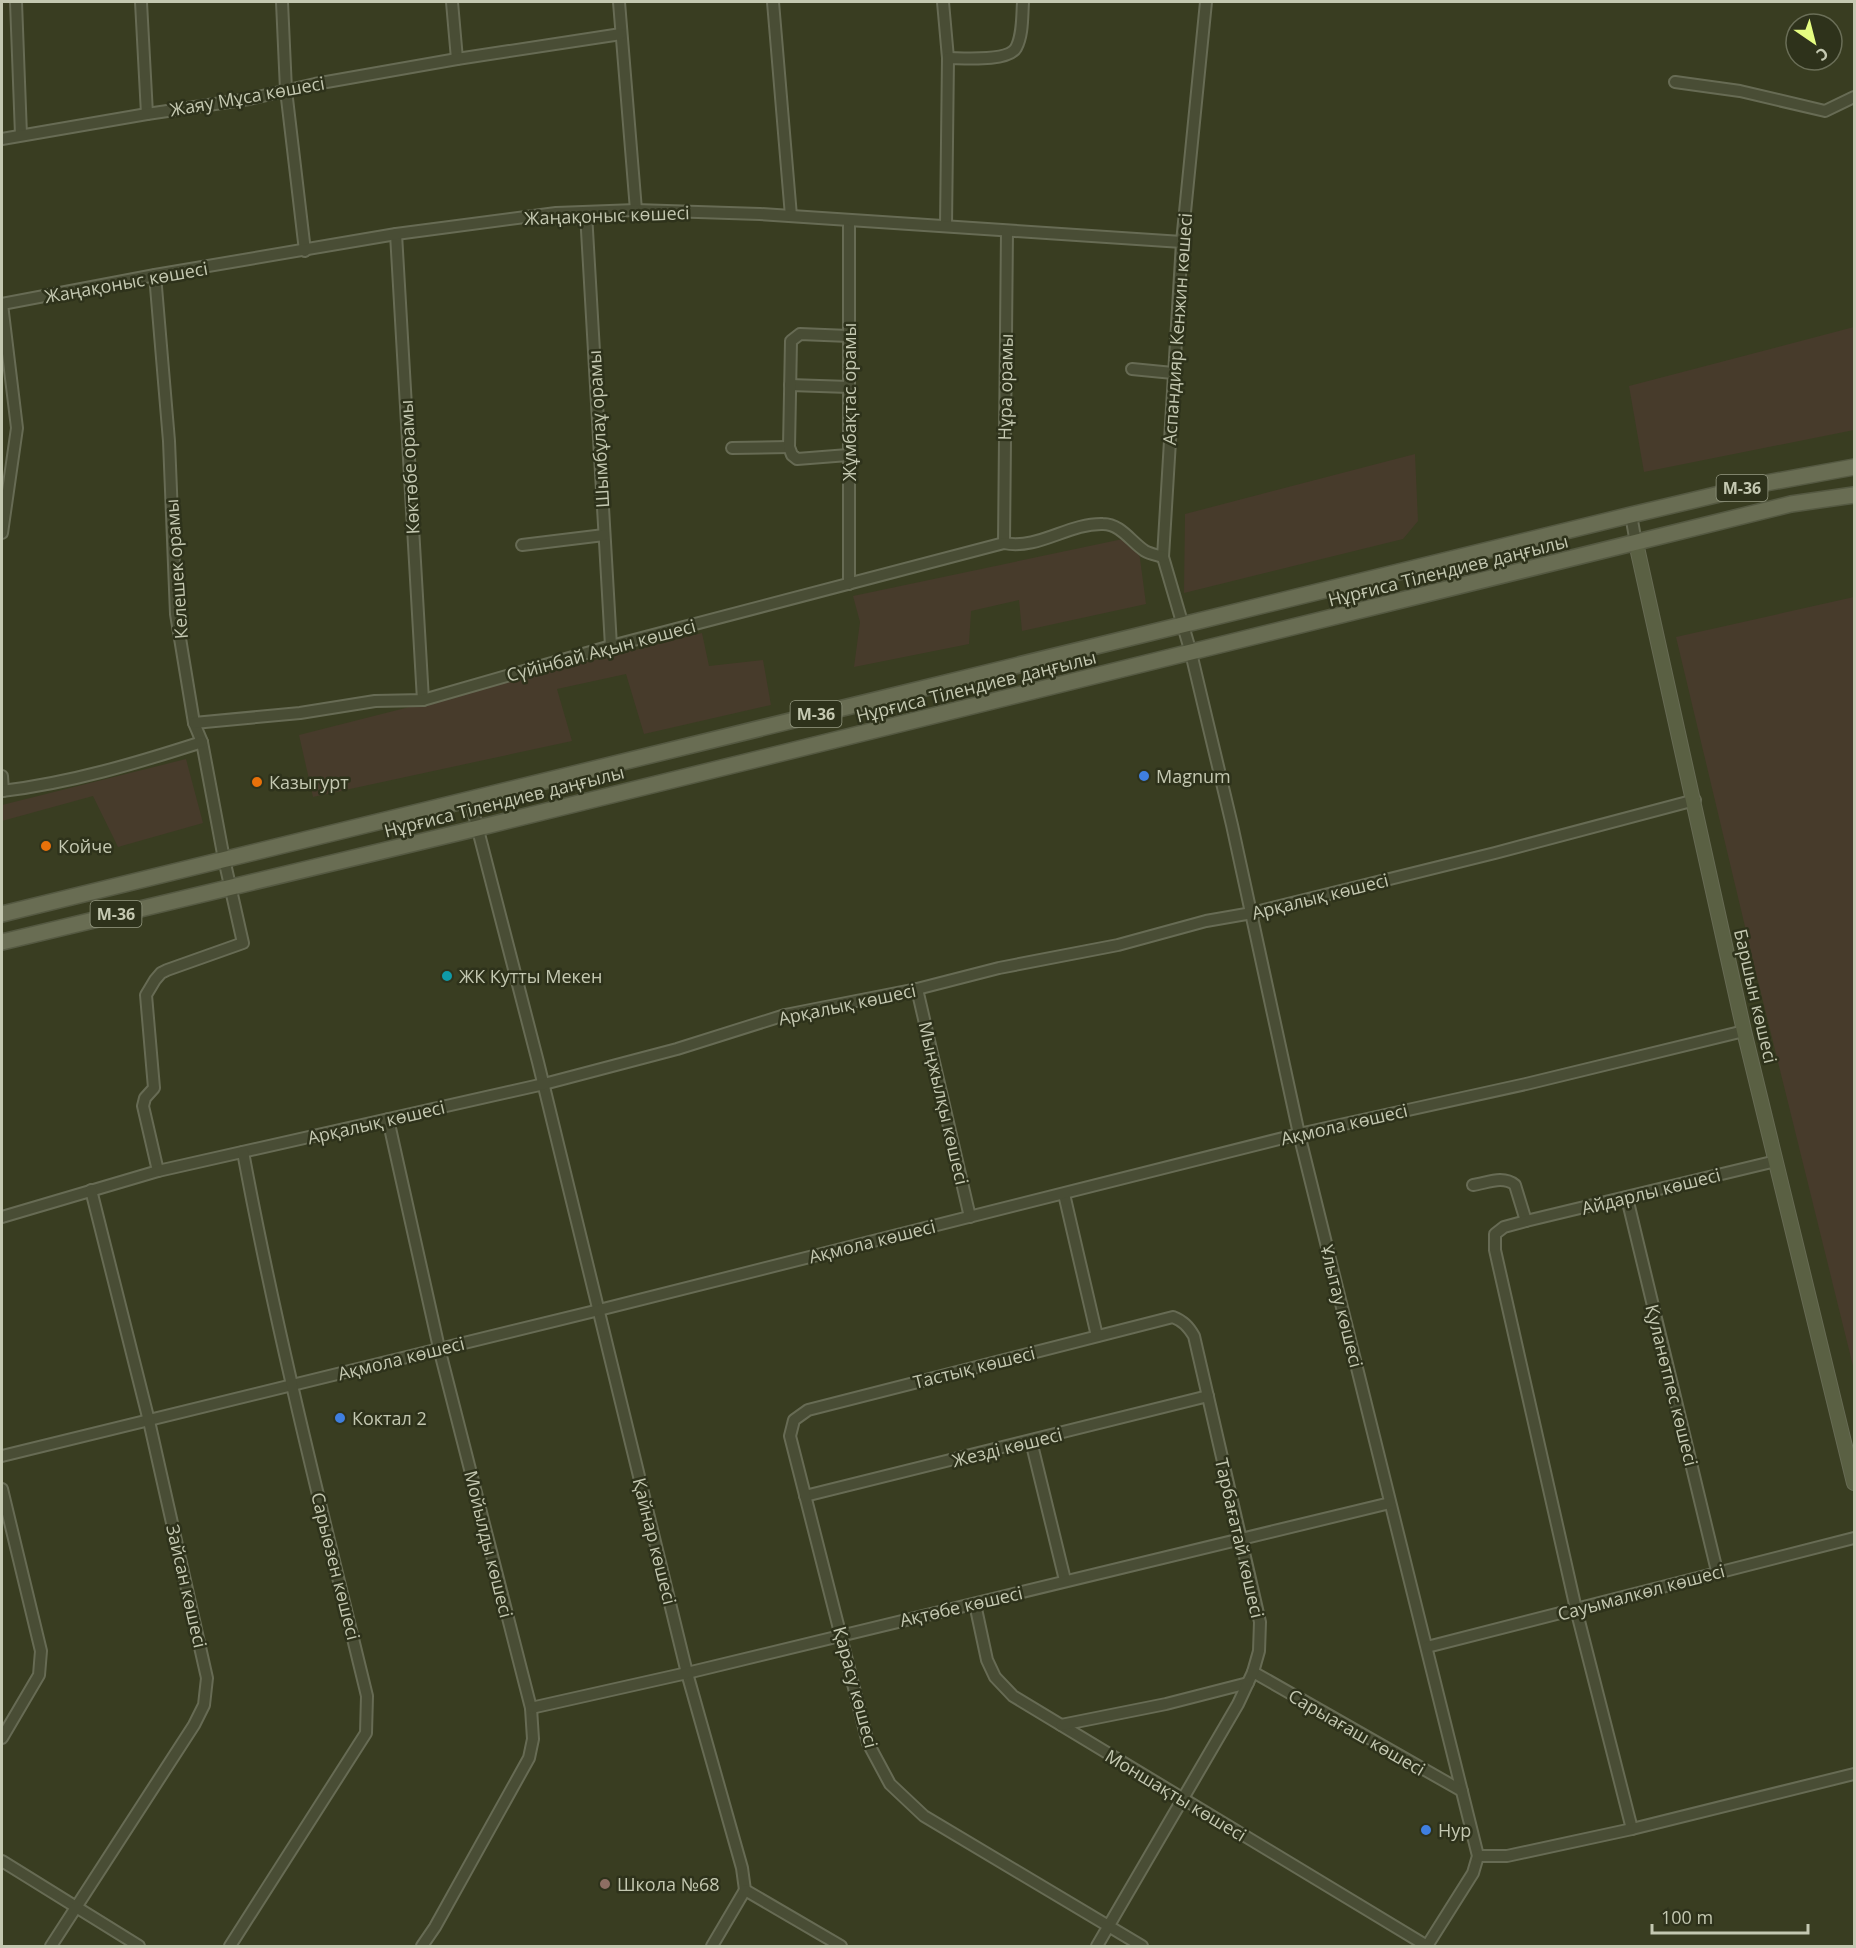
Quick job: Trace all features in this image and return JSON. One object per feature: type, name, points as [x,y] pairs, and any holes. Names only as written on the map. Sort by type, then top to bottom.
[{"type":"main road","name":"Нұрғиса Тілендиев даңғылы","points":[[2,914],[1631,515],[1766,483],[1854,467]]},
{"type":"main road","name":"Нұрғиса Тілендиев даңғылы","points":[[2,942],[478,828],[1791,504],[1854,495]]},
{"type":"street","points":[[16,2],[21,135]]},
{"type":"street","points":[[141,2],[147,114]]},
{"type":"street","points":[[282,2],[286,90],[305,251]]},
{"type":"street","points":[[452,2],[457,58]]},
{"type":"street","points":[[618,2],[636,210]]},
{"type":"street","points":[[773,2],[791,216]]},
{"type":"street","points":[[942,2],[948,58],[946,226]]},
{"type":"street","points":[[948,58],[994,57],[1011,53],[1016,47],[1020,32],[1023,2]]},
{"type":"street","name":"Аспандияр Кенжин көшесі","points":[[1191,653],[1163,557],[1182,242],[1206,2]]},
{"type":"street","name":"Жаяу Мұса көшесі","points":[[2,139],[249,99],[457,58],[621,34]]},
{"type":"street","points":[[1675,82],[1740,91],[1825,111],[1854,97]]},
{"type":"street","name":"Жаңақоныс көшесі","points":[[2,304],[154,275],[396,234],[556,213],[636,210],[791,216],[1182,242]]},
{"type":"street","name":"Шымбұлаұ орамы","points":[[586,213],[611,646]]},
{"type":"street","name":"Жұмбақтас орамы","points":[[849,220],[849,584]]},
{"type":"street","name":"Нұра орамы","points":[[1004,543],[1007,231]]},
{"type":"street","name":"Көктөбе орамы","points":[[396,234],[423,700]]},
{"type":"street","name":"Келешек орамы","points":[[154,275],[169,441],[176,614],[194,723],[202,742],[224,859]]},
{"type":"street","points":[[2,304],[17,429],[2,533]]},
{"type":"street","points":[[848,455],[797,459],[792,455],[789,447],[791,341],[800,334],[849,336]]},
{"type":"street","points":[[1132,369],[1173,373]]},
{"type":"street","points":[[790,385],[849,387]]},
{"type":"street","points":[[732,448],[789,447]]},
{"type":"street","name":"Баршын көшесі","points":[[1631,515],[1744,1031],[1854,1484]]},
{"type":"street","name":"Сүйінбай Ақын көшесі","points":[[194,723],[300,713],[375,701],[423,700],[611,646],[1004,543],[1026,545],[1080,528],[1103,524],[1118,528],[1145,551],[1163,557]]},
{"type":"street","points":[[522,545],[604,535]]},
{"type":"street","name":"Ұлытау көшесі","points":[[1191,653],[1252,914],[1299,1134],[1478,1856]]},
{"type":"street","points":[[2,776],[2,791],[128,765],[202,742]]},
{"type":"street","name":"Қайнар көшесі","points":[[470,799],[544,1084],[687,1673],[742,1868],[745,1890]]},
{"type":"street","name":"Арқалық көшесі","points":[[2,1217],[158,1172],[544,1084],[677,1049],[785,1015],[917,989],[999,968],[1118,945],[1206,921],[1252,914],[1695,800]]},
{"type":"street","points":[[158,1172],[143,1106],[145,1098],[154,1088],[146,995],[161,973],[243,943],[224,859]]},
{"type":"street","name":"Мыңжылқы көшесі","points":[[917,989],[970,1217]]},
{"type":"street","name":"Ақмола көшесі","points":[[2,1456],[599,1310],[1299,1134],[1526,1084],[1744,1031]]},
{"type":"street","name":"Мойылды көшесі","points":[[388,1119],[439,1348],[531,1708],[533,1739],[529,1758],[422,1947]]},
{"type":"street","name":"Сарыөзен көшесі","points":[[230,1947],[366,1733],[367,1696],[292,1385],[259,1239],[243,1152]]},
{"type":"street","name":"Айдарлы көшесі","points":[[1576,1609],[1495,1250],[1495,1234],[1504,1227],[1526,1221],[1776,1161]]},
{"type":"street","points":[[1473,1185],[1505,1179],[1510,1181],[1515,1185],[1526,1221]]},
{"type":"street","name":"Зайсан көшесі","points":[[51,1947],[194,1725],[204,1705],[207,1678],[149,1420],[92,1190]]},
{"type":"street","points":[[1064,1194],[1097,1336]]},
{"type":"street","name":"Қуланөтпес көшесі","points":[[1627,1198],[1717,1571]]},
{"type":"street","name":"Тастық көшесі","points":[[790,1436],[794,1420],[808,1410],[1173,1317]]},
{"type":"street","name":"Тарбағатай көшесі","points":[[1097,1947],[1238,1704],[1259,1651],[1260,1622],[1194,1336],[1189,1327],[1173,1317]]},
{"type":"street","name":"Жезді көшесі","points":[[805,1496],[1208,1396]]},
{"type":"street","name":"Қарасу көшесі","points":[[790,1436],[868,1743],[890,1784],[924,1816],[1142,1947]]},
{"type":"street","points":[[1031,1441],[1065,1580]]},
{"type":"street","points":[[2,1489],[41,1651],[39,1675],[2,1738]]},
{"type":"street","name":"Ақтөбе көшесі","points":[[531,1708],[687,1673],[1241,1537],[1390,1503]]},
{"type":"street","name":"Сауымалкөл көшесі","points":[[1427,1647],[1717,1571],[1854,1538]]},
{"type":"street","name":"Моншақты көшесі","points":[[975,1604],[987,1660],[995,1677],[1013,1696],[1427,1947]]},
{"type":"street","points":[[1576,1609],[1632,1829]]},
{"type":"street","points":[[1061,1725],[1166,1704],[1250,1677]]},
{"type":"street","name":"Сарыағаш көшесі","points":[[1250,1677],[1462,1791]]},
{"type":"street","points":[[1427,1947],[1473,1873],[1478,1856],[1507,1856],[1632,1829],[1854,1774]]},
{"type":"street","points":[[2,1860],[139,1947]]},
{"type":"street","points":[[712,1947],[745,1890],[841,1947]]},
{"type":"shaded area","points":[[1854,327],[1854,430],[1644,472],[1629,386]]},
{"type":"shaded area","points":[[1415,454],[1418,521],[1403,539],[1184,593],[1185,514]]},
{"type":"shaded area","points":[[1137,536],[1146,604],[1022,631],[1019,600],[971,611],[969,644],[854,667],[860,622],[853,596]]},
{"type":"shaded area","points":[[1854,597],[1854,1370],[1676,637]]},
{"type":"shaded area","points":[[702,633],[709,666],[763,660],[771,705],[644,734],[626,674],[557,689],[572,741],[313,797],[299,735]]},
{"type":"shaded area","points":[[186,759],[203,823],[118,847],[93,796],[2,821],[2,805]]},
{"type":"place","name":"Magnum","points":[[1144,776]]},
{"type":"place","name":"Казыгурт","points":[[257,782]]},
{"type":"place","name":"Койче","points":[[46,846]]},
{"type":"place","name":"ЖК Кутты Мекен","points":[[447,976]]},
{"type":"place","name":"Коктал 2","points":[[340,1418]]},
{"type":"place","name":"Нур","points":[[1426,1830]]},
{"type":"place","name":"Школа №68","points":[[605,1884]]}]
